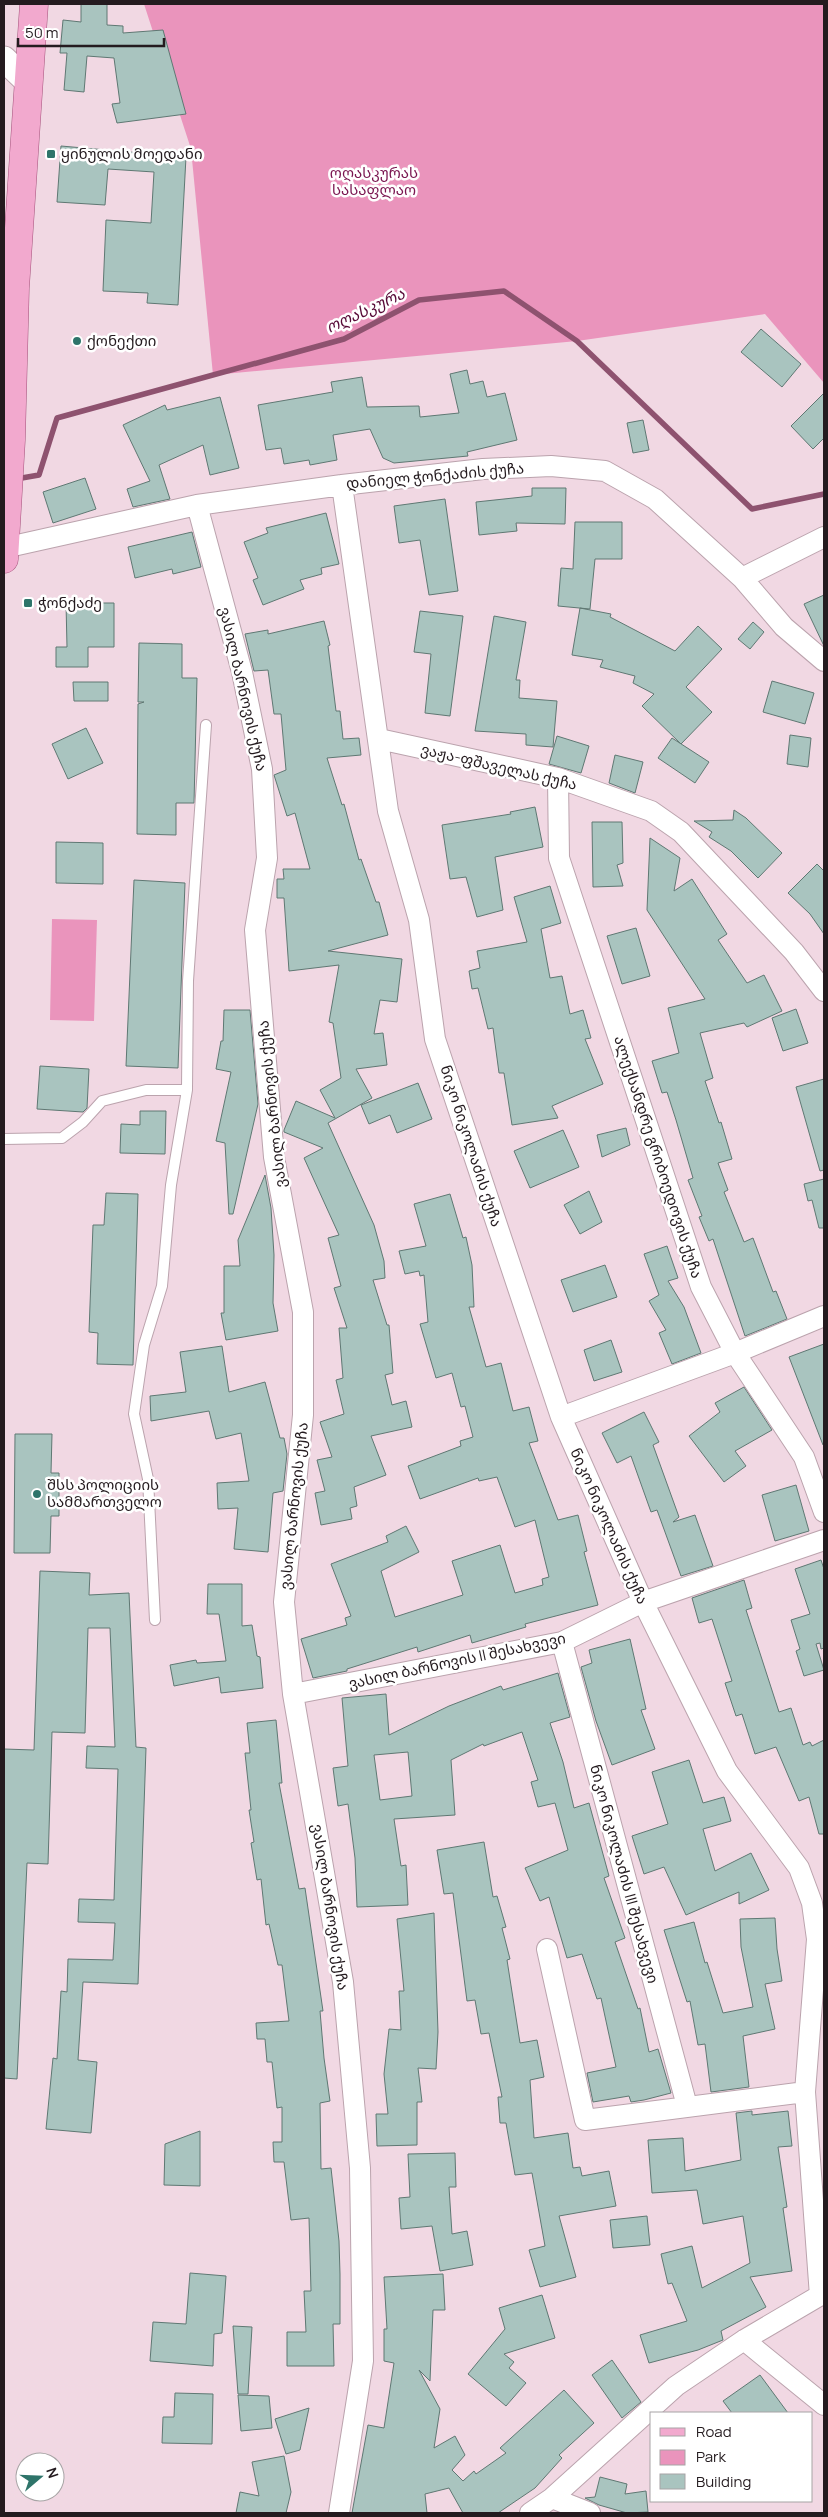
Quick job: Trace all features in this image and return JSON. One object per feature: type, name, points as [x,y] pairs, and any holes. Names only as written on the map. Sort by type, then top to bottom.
[{"type":"main road","points":[[4,559],[11,440],[8,379],[34,4]]},
{"type":"street","points":[[4,59],[28,82]]},
{"type":"street","name":"დანიელ ჭონქაძის ქუჩა","points":[[4,548],[197,505],[342,485],[482,469],[551,466],[605,471],[655,499],[742,578],[784,627],[824,661]]},
{"type":"street","points":[[342,485],[379,739]]},
{"type":"street","name":"ვასილ ბარნოვის ქუჩა","points":[[197,505],[242,672],[262,769],[268,858],[255,930],[274,1157],[303,1312],[302,1415],[284,1602],[293,1694],[344,1982],[360,2168],[363,2361],[339,2513]]},
{"type":"street","points":[[742,578],[824,537]]},
{"type":"street","name":"ვაჟა-ფშაველას ქუჩა","points":[[379,739],[558,778],[651,811],[681,832],[794,952],[824,991]]},
{"type":"street","name":"ნიკო ნიკოლაძის ქუჩა","points":[[379,739],[388,810],[419,920],[435,1040],[561,1418],[643,1602],[727,1771],[799,1868],[812,1903],[817,1939],[805,2092],[822,2294]]},
{"type":"street","name":"ალექსანდრე გრიბოედოვის ქუჩა","points":[[558,778],[559,858],[701,1287],[735,1353],[804,1457],[824,1512]]},
{"type":"street","points":[[561,1418],[735,1353],[824,1316]]},
{"type":"street","name":"ვასილ ბარნოვის II შესახვევი","points":[[293,1694],[562,1642],[643,1602],[824,1540]]},
{"type":"street","name":"ნიკო ნიკოლაძის III შესახვევი","points":[[562,1642],[687,2106]]},
{"type":"street","points":[[547,1949],[585,2120],[805,2092]]},
{"type":"street","points":[[530,2513],[552,2498],[676,2386],[744,2340],[822,2294]]},
{"type":"street","points":[[744,2340],[824,2405]]},
{"type":"street","points":[[552,2498],[590,2513]]},
{"type":"lane","points":[[155,1620],[148,1479],[134,1414],[144,1346],[162,1286],[172,1185],[187,1090],[188,981],[206,725]]},
{"type":"lane","points":[[4,1139],[62,1138],[83,1122],[102,1101],[146,1090],[187,1090]]},
{"type":"green space","name":"ოღასკურას სასაფლაო","points":[[144,4],[824,4],[824,383],[765,314],[577,341],[213,375],[191,149]]},
{"type":"green space","points":[[52,919],[97,920],[94,1021],[50,1020]]},
{"type":"building","points":[[81,4],[107,4],[107,25],[123,26],[123,33],[163,30],[186,114],[117,123],[112,104],[120,103],[114,58],[87,56],[84,92],[64,90],[67,53],[60,53],[63,20],[81,22]]},
{"type":"building","points":[[61,146],[186,157],[178,305],[147,303],[148,293],[103,291],[106,220],[151,223],[154,172],[108,169],[105,205],[57,202]]},
{"type":"building","points":[[761,329],[801,364],[782,387],[741,352]]},
{"type":"building","points":[[467,370],[470,384],[483,381],[487,397],[505,393],[517,440],[467,452],[468,456],[394,463],[383,458],[370,429],[333,435],[337,460],[310,465],[309,460],[284,464],[281,448],[266,450],[258,405],[333,392],[331,382],[362,377],[367,407],[419,406],[420,417],[459,413],[450,374]]},
{"type":"building","points":[[824,393],[824,438],[813,449],[791,426]]},
{"type":"building","points":[[220,397],[239,468],[210,475],[203,445],[159,465],[170,499],[133,507],[127,489],[150,481],[123,425],[165,405],[167,410]]},
{"type":"building","points":[[643,420],[649,450],[633,453],[627,423]]},
{"type":"building","points":[[85,478],[96,509],[53,523],[43,492]]},
{"type":"building","points":[[532,488],[566,488],[565,524],[516,523],[517,531],[479,535],[476,502],[532,496]]},
{"type":"building","points":[[445,499],[458,591],[429,595],[420,540],[399,543],[394,506]]},
{"type":"building","points":[[326,513],[339,564],[321,568],[322,574],[300,580],[304,589],[263,605],[253,580],[258,578],[244,542],[268,533],[266,528]]},
{"type":"building","points":[[575,522],[622,522],[622,559],[595,559],[590,609],[558,606],[561,568],[573,569]]},
{"type":"building","points":[[192,532],[201,567],[173,574],[172,569],[135,578],[128,547]]},
{"type":"building","points":[[824,595],[824,646],[804,604]]},
{"type":"building","points":[[66,603],[114,603],[114,647],[88,647],[88,667],[56,667],[56,647],[67,647]]},
{"type":"building","points":[[580,608],[611,614],[610,617],[675,651],[698,626],[722,649],[686,687],[712,712],[681,744],[642,706],[654,694],[633,683],[635,676],[600,667],[603,660],[572,655]]},
{"type":"building","points":[[420,611],[463,616],[450,716],[425,713],[431,654],[414,652]]},
{"type":"building","points":[[494,616],[526,622],[516,680],[520,680],[519,698],[557,701],[553,747],[526,745],[526,734],[475,731]]},
{"type":"building","points":[[324,621],[330,645],[328,646],[336,711],[340,711],[343,739],[359,738],[361,755],[327,758],[342,805],[344,804],[359,860],[361,859],[376,902],[379,902],[388,935],[328,951],[402,959],[397,1002],[380,1000],[374,1034],[383,1033],[387,1065],[356,1069],[372,1098],[328,1123],[374,1225],[384,1261],[385,1278],[373,1280],[387,1325],[389,1325],[393,1373],[385,1375],[392,1405],[406,1401],[412,1427],[371,1436],[386,1475],[354,1487],[357,1506],[350,1508],[352,1519],[321,1525],[315,1493],[325,1491],[317,1460],[332,1457],[320,1422],[344,1414],[336,1380],[343,1378],[339,1328],[347,1328],[334,1288],[341,1286],[328,1238],[339,1235],[304,1158],[323,1148],[284,1132],[284,1130],[296,1101],[335,1118],[320,1090],[341,1078],[333,1023],[329,1022],[339,965],[289,971],[284,898],[277,898],[277,879],[284,879],[283,869],[310,869],[295,813],[287,816],[274,775],[286,770],[281,714],[274,714],[268,670],[254,671],[245,634],[268,630],[268,634]]},
{"type":"building","points":[[753,622],[764,632],[750,649],[738,639]]},
{"type":"building","points":[[139,643],[182,644],[182,678],[197,678],[194,803],[176,803],[176,835],[137,834],[138,704],[144,702],[138,702]]},
{"type":"building","points":[[772,681],[814,693],[805,724],[763,712]]},
{"type":"building","points":[[73,682],[108,682],[108,701],[74,701]]},
{"type":"building","points":[[86,728],[103,763],[68,779],[52,744]]},
{"type":"building","points":[[790,735],[811,738],[808,767],[787,764]]},
{"type":"building","points":[[557,736],[589,746],[581,773],[549,764]]},
{"type":"building","points":[[672,738],[709,762],[695,783],[658,758]]},
{"type":"building","points":[[615,755],[643,762],[635,793],[609,783]]},
{"type":"building","points":[[535,807],[543,847],[495,857],[503,910],[477,917],[466,877],[450,879],[442,825],[511,814],[510,812]]},
{"type":"building","points":[[734,810],[746,818],[782,853],[758,878],[731,851],[709,837],[712,832],[694,821],[733,820]]},
{"type":"building","points":[[592,822],[622,822],[623,863],[617,865],[623,886],[593,887]]},
{"type":"building","points":[[650,838],[680,858],[674,891],[692,879],[727,934],[718,940],[747,983],[764,975],[782,1011],[747,1027],[744,1023],[700,1033],[713,1078],[705,1081],[719,1123],[721,1122],[732,1159],[718,1163],[728,1190],[724,1192],[744,1242],[753,1238],[773,1292],[776,1291],[787,1319],[745,1336],[713,1239],[709,1241],[699,1217],[702,1216],[688,1180],[693,1178],[676,1120],[667,1092],[662,1093],[652,1061],[679,1053],[668,1008],[705,999],[647,910]]},
{"type":"building","points":[[56,842],[103,843],[103,884],[56,883]]},
{"type":"building","points":[[817,864],[824,871],[824,934],[810,914],[788,893]]},
{"type":"building","points":[[134,880],[185,883],[178,1068],[126,1066]]},
{"type":"building","points":[[550,886],[561,923],[541,929],[550,978],[562,976],[570,1014],[583,1010],[591,1038],[585,1039],[603,1084],[552,1106],[558,1118],[512,1125],[504,1073],[499,1073],[493,1028],[488,1029],[478,988],[472,989],[469,971],[480,968],[477,951],[527,942],[514,897]]},
{"type":"building","points":[[636,928],[650,976],[622,984],[607,936]]},
{"type":"building","points":[[796,1009],[808,1043],[783,1051],[772,1018]]},
{"type":"building","points":[[224,1010],[250,1010],[258,1104],[233,1214],[229,1214],[225,1143],[216,1141],[231,1072],[216,1069],[221,1041],[223,1041]]},
{"type":"building","points":[[40,1066],[89,1069],[87,1108],[83,1112],[37,1109]]},
{"type":"building","points":[[824,1079],[824,1170],[820,1171],[796,1087]]},
{"type":"building","points":[[418,1083],[432,1119],[397,1133],[390,1115],[369,1124],[361,1105]]},
{"type":"building","points":[[140,1111],[166,1111],[165,1154],[120,1153],[121,1124],[140,1125]]},
{"type":"building","points":[[626,1128],[630,1145],[602,1157],[597,1135]]},
{"type":"building","points":[[563,1130],[579,1167],[530,1188],[514,1151]]},
{"type":"building","points":[[265,1175],[271,1208],[274,1255],[273,1303],[278,1331],[226,1340],[221,1313],[224,1313],[224,1266],[240,1266],[238,1240]]},
{"type":"building","points":[[824,1179],[824,1228],[819,1228],[812,1200],[808,1201],[804,1184]]},
{"type":"building","points":[[589,1191],[602,1222],[580,1234],[564,1205]]},
{"type":"building","points":[[106,1193],[138,1194],[133,1365],[97,1364],[98,1333],[89,1332],[93,1225],[104,1225]]},
{"type":"building","points":[[450,1194],[463,1238],[466,1237],[472,1265],[474,1307],[469,1307],[486,1367],[501,1363],[513,1411],[529,1407],[538,1441],[529,1443],[558,1520],[578,1515],[587,1551],[584,1552],[598,1605],[525,1624],[526,1627],[472,1643],[470,1635],[418,1652],[417,1647],[347,1669],[347,1671],[313,1678],[301,1639],[347,1625],[345,1618],[351,1616],[331,1564],[388,1542],[386,1536],[406,1526],[419,1552],[381,1571],[395,1617],[463,1595],[452,1561],[500,1545],[515,1593],[543,1585],[542,1579],[549,1577],[535,1520],[515,1527],[497,1477],[479,1481],[478,1478],[420,1499],[408,1466],[461,1446],[460,1441],[473,1437],[465,1406],[461,1407],[452,1373],[436,1378],[420,1324],[428,1322],[424,1275],[420,1276],[419,1271],[405,1274],[399,1251],[426,1246],[414,1204]]},
{"type":"building","points":[[667,1246],[678,1278],[668,1281],[684,1307],[701,1353],[672,1364],[659,1333],[666,1330],[649,1301],[659,1295],[644,1254]]},
{"type":"building","points":[[605,1265],[617,1297],[573,1312],[561,1280]]},
{"type":"building","points":[[611,1340],[622,1372],[594,1381],[584,1350]]},
{"type":"building","points":[[824,1344],[824,1444],[823,1445],[789,1357]]},
{"type":"building","points":[[222,1346],[229,1392],[265,1382],[280,1438],[284,1438],[287,1454],[283,1491],[273,1493],[268,1552],[234,1549],[238,1508],[218,1509],[217,1483],[249,1481],[241,1433],[216,1439],[209,1411],[151,1421],[150,1396],[186,1392],[180,1352]]},
{"type":"building","points":[[744,1387],[772,1430],[735,1451],[746,1466],[724,1482],[689,1436],[720,1412],[715,1403]]},
{"type":"building","points":[[644,1412],[659,1442],[653,1445],[679,1517],[673,1522],[695,1515],[713,1566],[681,1576],[657,1510],[651,1512],[631,1456],[617,1463],[602,1433]]},
{"type":"building","name":"შსს პოლიციის სამმართველო","points":[[15,1434],[52,1434],[51,1473],[59,1473],[59,1516],[51,1516],[50,1553],[14,1553]]},
{"type":"building","points":[[796,1485],[809,1531],[775,1541],[762,1495]]},
{"type":"building","points":[[821,1560],[824,1569],[824,1648],[821,1649],[820,1643],[816,1644],[824,1670],[804,1676],[796,1651],[800,1649],[791,1620],[810,1614],[795,1569]]},
{"type":"building","points":[[40,1571],[90,1573],[89,1595],[129,1593],[136,1747],[146,1748],[138,1984],[83,1982],[78,2060],[97,2062],[91,2133],[46,2129],[53,2058],[57,2059],[61,1991],[67,1992],[68,1959],[113,1960],[115,1923],[78,1922],[79,1899],[114,1900],[118,1769],[86,1768],[87,1746],[115,1747],[110,1628],[88,1628],[85,1733],[52,1732],[48,1864],[27,1863],[17,2079],[4,2078],[4,1749],[34,1750]]},
{"type":"building","points":[[744,1580],[752,1608],[746,1610],[779,1712],[791,1708],[803,1745],[810,1742],[812,1746],[824,1740],[824,1834],[819,1834],[809,1797],[799,1801],[776,1747],[755,1754],[742,1714],[736,1716],[725,1683],[732,1681],[712,1619],[699,1623],[692,1598]]},
{"type":"building","points":[[208,1584],[242,1584],[242,1626],[252,1625],[257,1656],[260,1657],[263,1688],[221,1693],[219,1677],[174,1686],[170,1665],[196,1660],[197,1663],[226,1661],[219,1614],[207,1614]]},
{"type":"building","points":[[630,1639],[646,1709],[641,1710],[655,1749],[612,1765],[596,1721],[581,1667],[592,1663],[589,1650]]},
{"type":"building","points":[[558,1673],[570,1717],[550,1723],[563,1762],[574,1808],[589,1803],[609,1876],[604,1878],[625,1938],[615,1942],[638,2009],[640,2008],[649,2052],[658,2049],[671,2093],[631,2102],[629,2096],[593,2102],[587,2073],[616,2067],[601,1998],[597,1999],[582,1954],[567,1958],[549,1897],[540,1901],[525,1868],[568,1850],[555,1803],[538,1807],[531,1782],[538,1780],[522,1732],[484,1746],[483,1744],[451,1760],[455,1815],[394,1819],[401,1866],[406,1865],[408,1905],[357,1907],[355,1858],[348,1804],[338,1806],[333,1768],[348,1766],[342,1698],[386,1694],[389,1735],[449,1706],[501,1686],[503,1690]],"holes":[[[408,1752],[412,1796],[380,1800],[374,1755]]]},
{"type":"building","points":[[276,1720],[282,1783],[279,1783],[299,1889],[305,1888],[323,2011],[320,2011],[330,2101],[320,2103],[321,2169],[331,2168],[339,2241],[340,2324],[333,2324],[334,2366],[287,2366],[287,2332],[306,2332],[304,2291],[311,2291],[309,2218],[291,2220],[284,2162],[274,2162],[273,2142],[282,2142],[282,2107],[277,2108],[272,2062],[267,2062],[265,2039],[257,2039],[256,2023],[289,2021],[282,1965],[278,1965],[269,1924],[266,1925],[261,1879],[257,1880],[251,1843],[254,1842],[249,1810],[251,1810],[245,1753],[250,1753],[247,1723]]},
{"type":"building","points":[[689,1760],[703,1803],[724,1797],[731,1821],[703,1829],[715,1871],[751,1853],[769,1890],[739,1904],[739,1892],[686,1915],[664,1867],[644,1874],[632,1836],[668,1824],[652,1772]]},
{"type":"building","points":[[484,1842],[493,1897],[497,1896],[506,1927],[502,1928],[510,1959],[507,1960],[520,2043],[537,2040],[544,2077],[530,2080],[534,2138],[568,2133],[573,2168],[580,2167],[582,2176],[609,2171],[616,2206],[559,2216],[576,2277],[540,2287],[529,2250],[545,2246],[532,2173],[515,2175],[506,2123],[500,2123],[498,2097],[502,2097],[489,2033],[481,2034],[475,2000],[467,2001],[453,1893],[444,1894],[437,1850]]},
{"type":"building","points":[[434,1913],[438,2032],[436,2069],[418,2068],[422,2102],[417,2102],[417,2145],[377,2146],[376,2114],[388,2114],[384,2074],[389,2029],[401,2030],[399,1991],[404,1991],[397,1919]]},
{"type":"building","points":[[775,1918],[782,1981],[765,1984],[775,2029],[743,2036],[749,2087],[711,2092],[705,2044],[698,2045],[690,2001],[687,2002],[664,1930],[694,1922],[705,1963],[707,1962],[723,2013],[753,2007],[741,1947],[740,1919]]},
{"type":"building","points":[[752,2111],[752,2115],[788,2111],[792,2146],[778,2147],[787,2207],[783,2208],[792,2271],[750,2277],[766,2307],[721,2331],[723,2340],[698,2350],[649,2363],[640,2335],[687,2321],[672,2283],[668,2284],[661,2254],[692,2246],[702,2288],[750,2263],[743,2216],[703,2224],[697,2190],[652,2193],[648,2140],[683,2138],[685,2171],[741,2160],[736,2113]]},
{"type":"building","points":[[200,2131],[200,2186],[164,2185],[165,2144]]},
{"type":"building","points":[[455,2153],[456,2187],[449,2187],[452,2234],[467,2231],[473,2265],[440,2271],[432,2226],[401,2229],[399,2198],[410,2197],[408,2154]]},
{"type":"building","points":[[647,2216],[650,2245],[613,2248],[610,2220]]},
{"type":"building","points":[[190,2273],[226,2276],[222,2333],[214,2334],[213,2366],[150,2361],[153,2322],[186,2324]]},
{"type":"building","points":[[443,2274],[445,2310],[433,2310],[430,2381],[419,2370],[440,2409],[434,2448],[455,2436],[465,2455],[452,2470],[463,2481],[474,2471],[476,2474],[506,2453],[500,2448],[564,2390],[594,2423],[559,2455],[562,2458],[535,2488],[498,2513],[463,2513],[449,2488],[425,2494],[427,2513],[352,2513],[368,2425],[384,2428],[394,2363],[384,2361],[384,2329],[387,2329],[384,2277]]},
{"type":"building","points":[[542,2295],[555,2338],[504,2354],[514,2362],[509,2368],[526,2383],[506,2406],[468,2374],[505,2329],[499,2308]]},
{"type":"building","points":[[233,2326],[252,2327],[248,2394],[238,2394]]},
{"type":"building","points":[[612,2360],[641,2402],[622,2418],[592,2375]]},
{"type":"building","points":[[760,2375],[787,2412],[731,2412],[723,2401]]},
{"type":"building","points":[[175,2393],[213,2394],[212,2444],[162,2443],[163,2417],[174,2417]]},
{"type":"building","points":[[238,2395],[269,2396],[272,2428],[241,2431]]},
{"type":"building","points":[[309,2408],[300,2450],[286,2454],[275,2419]]},
{"type":"building","points":[[284,2456],[291,2492],[286,2513],[236,2513],[240,2492],[259,2496],[252,2462]]},
{"type":"building","points":[[600,2477],[627,2484],[625,2494],[646,2491],[648,2512],[627,2513],[599,2505],[585,2498],[595,2497]]},
{"type":"waterway","name":"ოღასკურა","points":[[16,479],[39,475],[57,418],[344,339],[419,300],[504,291],[577,341],[752,509],[824,494]]},
{"type":"place","name":"ყინულის მოედანი","points":[[51,154]]},
{"type":"place","name":"ქონექთი","points":[[77,341]]},
{"type":"place","name":"ჭონქაძე","points":[[28,603]]},
{"type":"place","name":"შსს პოლიციის სამმართველო","points":[[37,1494]]}]
